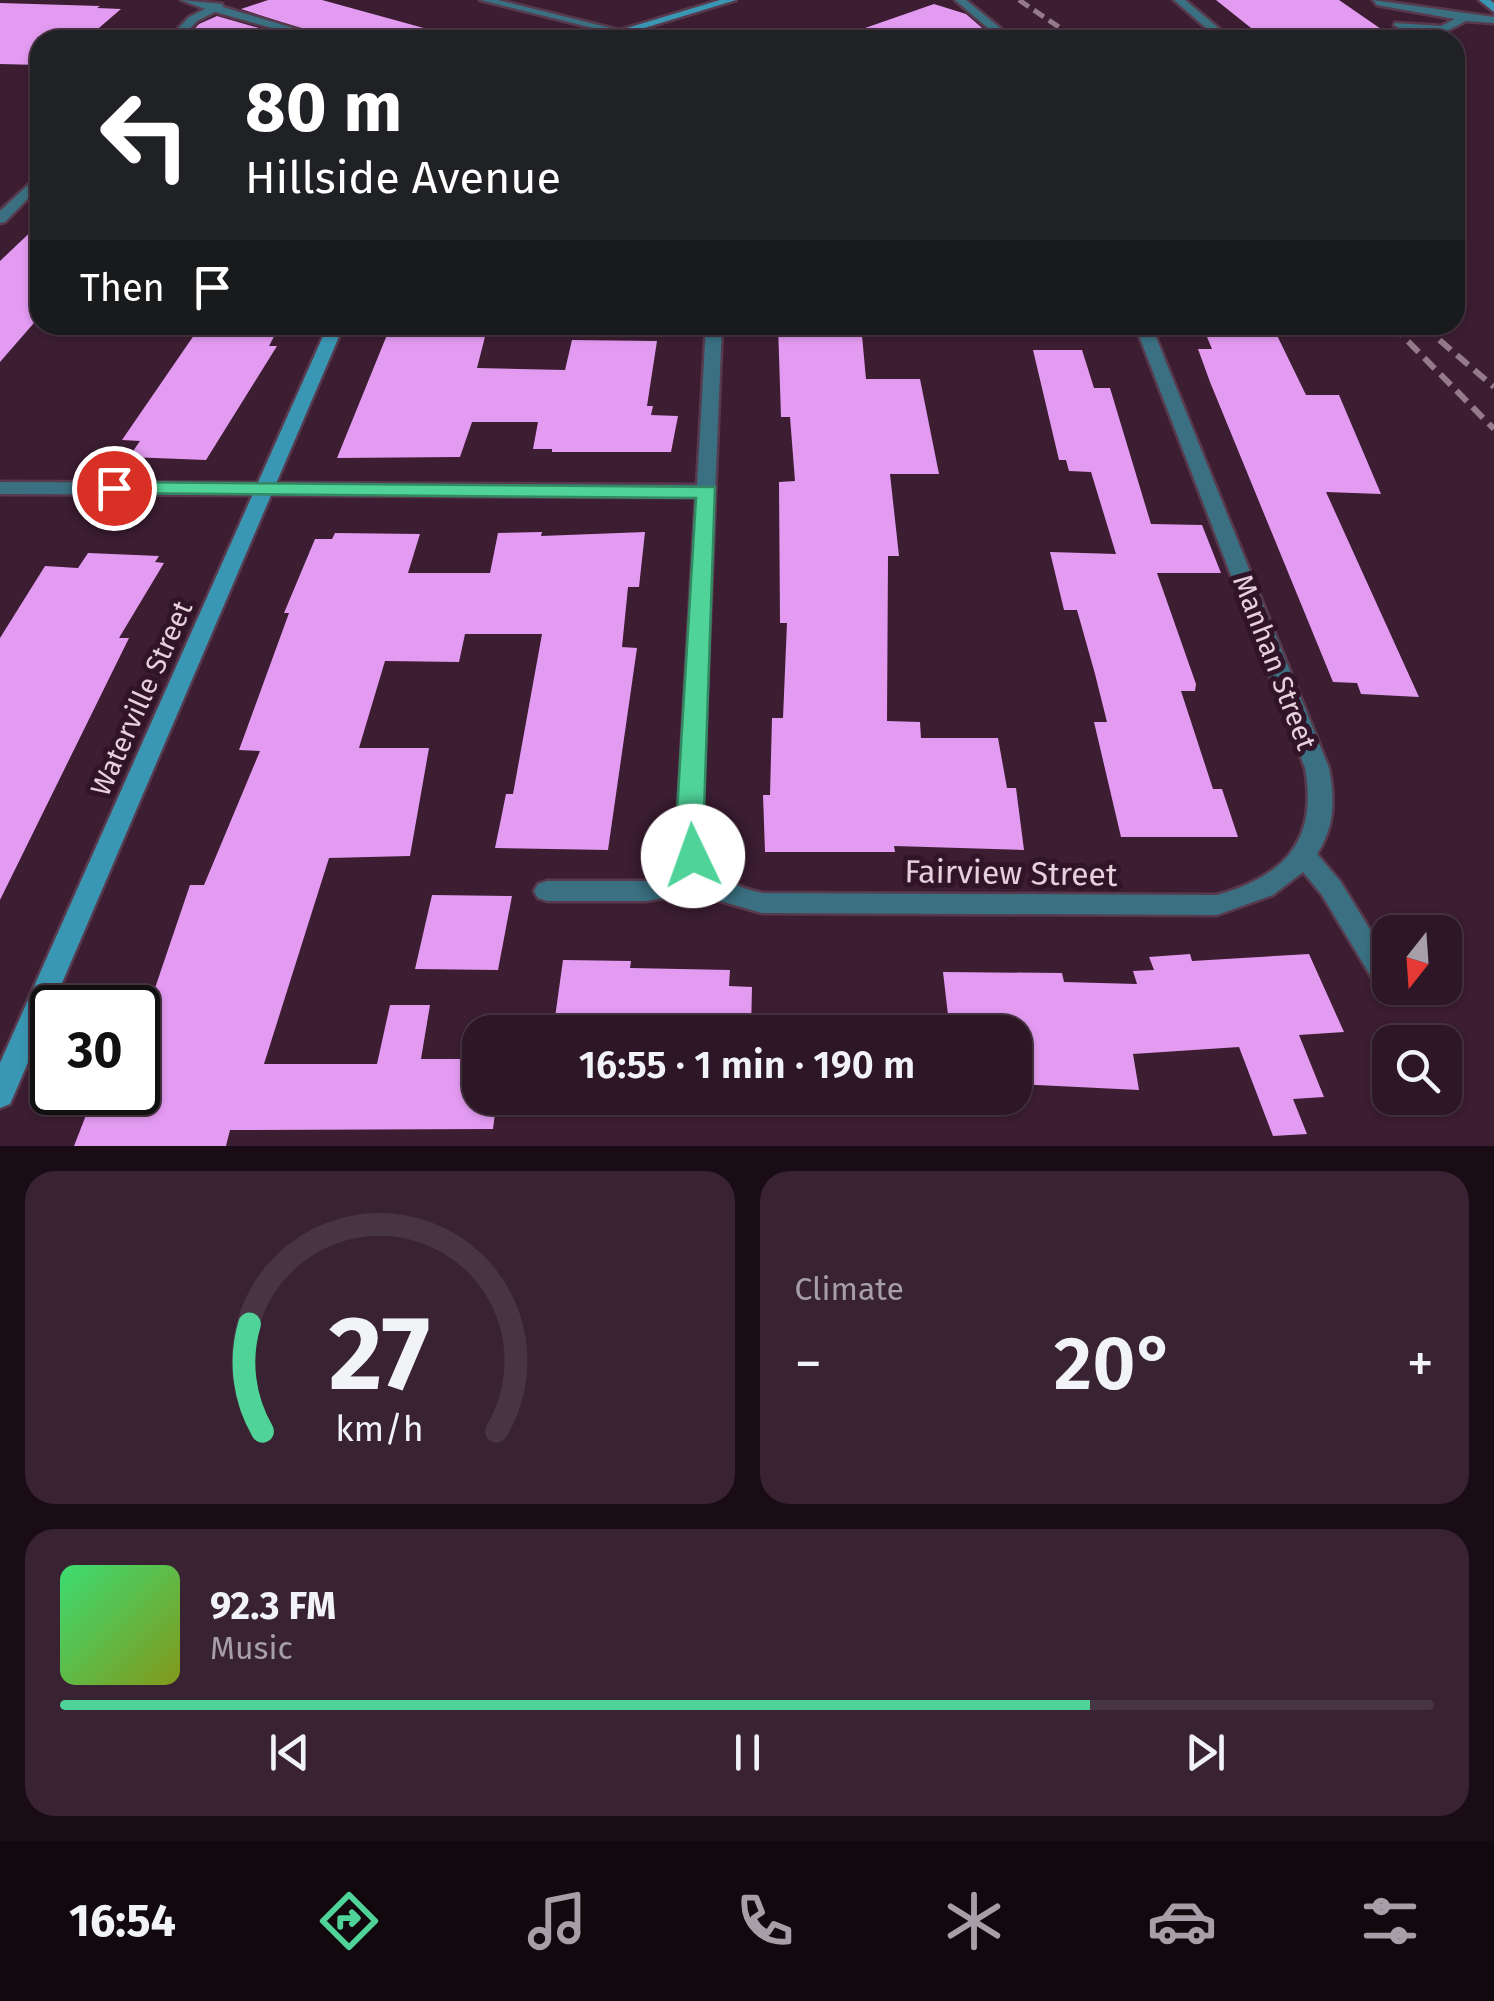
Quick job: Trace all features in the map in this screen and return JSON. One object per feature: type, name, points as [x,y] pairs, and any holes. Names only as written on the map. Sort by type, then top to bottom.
[{"type":"street","points":[[186,0],[295,30]]},
{"type":"street","points":[[486,0],[612,30]]},
{"type":"street","points":[[635,30],[731,0]]},
{"type":"street","points":[[960,0],[997,30]]},
{"type":"street","points":[[1179,0],[1215,30]]},
{"type":"street","points":[[1484,0],[1494,9]]},
{"type":"street","points":[[183,30],[218,6]]},
{"type":"street","points":[[1379,10],[1412,6],[1461,20],[1494,20]]},
{"type":"street","points":[[1379,10],[1401,27],[1443,30],[1461,20]]},
{"type":"street","points":[[0,219],[30,188]]},
{"type":"street","name":"Waterville Street","points":[[0,1095],[332,335]]},
{"type":"street","points":[[547,892],[646,891],[707,881],[693,856],[690,812],[714,335]]},
{"type":"street","name":"Manhan Street","points":[[1146,335],[1317,768],[1322,811],[1305,856]]},
{"type":"street","points":[[0,488],[708,492]]},
{"type":"street","points":[[1305,856],[1331,888],[1372,955]]},
{"type":"street","name":"Fairview Street","points":[[707,881],[738,898],[762,902],[1185,907],[1254,894],[1284,878],[1305,856]]},
{"type":"building","points":[[268,0],[322,0],[431,30],[306,30],[241,9]]},
{"type":"building","points":[[1216,0],[1339,0],[1382,30],[1254,30]]},
{"type":"building","points":[[0,3],[121,9],[97,30],[30,30],[30,65],[0,64]]},
{"type":"building","points":[[934,4],[966,14],[984,30],[859,30]]},
{"type":"building","points":[[217,16],[266,30],[193,30]]},
{"type":"building","points":[[30,232],[30,328],[0,362],[0,261]]},
{"type":"building","points":[[194,335],[275,335],[269,346],[277,346],[206,460],[129,457],[140,441],[122,440]]},
{"type":"building","points":[[387,335],[485,335],[477,368],[565,370],[572,340],[657,341],[647,406],[653,406],[651,415],[678,416],[671,452],[552,452],[533,449],[538,422],[472,422],[460,457],[337,458]]},
{"type":"building","points":[[778,335],[862,335],[866,379],[920,379],[939,474],[890,474],[899,556],[888,556],[887,721],[920,722],[921,738],[998,738],[1007,788],[1016,788],[1024,850],[894,846],[895,852],[765,852],[763,795],[770,795],[772,718],[783,718],[787,623],[780,623],[779,482],[795,481],[790,417],[781,417]]},
{"type":"building","points":[[1206,335],[1277,335],[1306,395],[1339,395],[1381,494],[1326,492],[1419,697],[1361,694],[1357,683],[1333,682],[1198,349],[1212,349]]},
{"type":"building","points":[[1033,350],[1082,350],[1094,388],[1110,388],[1151,524],[1202,525],[1221,573],[1157,573],[1196,684],[1195,691],[1181,691],[1213,789],[1222,789],[1238,837],[1121,837],[1094,722],[1107,722],[1077,610],[1064,610],[1050,552],[1116,554],[1091,472],[1069,471],[1066,460],[1059,460]]},
{"type":"building","points":[[542,532],[541,536],[645,532],[639,587],[628,587],[622,647],[637,648],[608,850],[495,848],[506,794],[513,794],[542,634],[465,634],[459,662],[385,661],[359,748],[429,748],[410,856],[329,858],[264,1064],[377,1064],[390,1005],[430,1005],[421,1059],[462,1059],[462,1115],[495,1115],[493,1129],[230,1130],[226,1146],[74,1146],[86,1115],[160,1115],[160,985],[156,985],[190,885],[204,885],[260,751],[239,750],[289,613],[284,613],[315,539],[332,539],[335,533],[420,534],[408,573],[490,573],[498,533]]},
{"type":"building","points":[[88,553],[159,556],[155,562],[164,563],[119,638],[129,638],[0,900],[0,638],[45,566],[78,568]]},
{"type":"building","points":[[432,895],[512,896],[498,970],[415,969]]},
{"type":"building","points":[[1190,954],[1192,961],[1309,954],[1344,1032],[1299,1035],[1324,1097],[1293,1099],[1307,1134],[1273,1136],[1239,1047],[1133,1054],[1139,1090],[1032,1085],[1032,1015],[948,1015],[943,972],[1062,973],[1064,982],[1137,984],[1133,971],[1154,970],[1149,957]]},
{"type":"building","points":[[563,960],[631,961],[630,968],[730,970],[729,986],[752,987],[751,1015],[555,1015]]},
{"type":"railway","points":[[1019,0],[1063,30]]},
{"type":"railway","points":[[1402,335],[1494,429]]},
{"type":"railway","points":[[1434,335],[1494,387]]},
{"type":"route","points":[[114,488],[708,492],[690,812],[693,856]]}]
